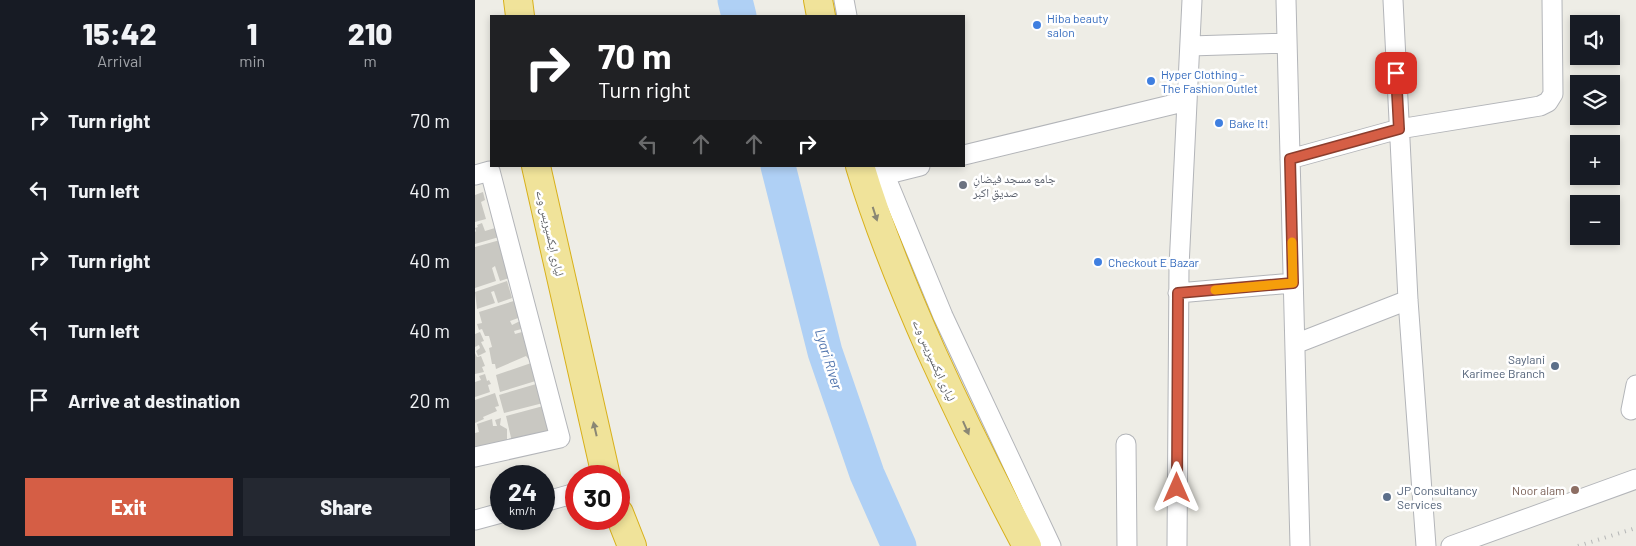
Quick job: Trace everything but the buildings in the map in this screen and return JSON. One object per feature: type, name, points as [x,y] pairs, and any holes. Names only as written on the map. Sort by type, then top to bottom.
[{"type":"highway","points":[[518,0],[520,15]]},
{"type":"highway","points":[[818,0],[821,15]]},
{"type":"highway","name":"لیاری ایکسپریس وے","points":[[536,167],[604,465]]},
{"type":"highway","name":"لیاری ایکسپریس وے","points":[[875,169],[883,239],[910,304],[972,440],[1027,546]]},
{"type":"highway","points":[[626,530],[632,546]]},
{"type":"street","points":[[844,0],[847,15]]},
{"type":"street","points":[[1177,546],[1178,293],[1192,0]]},
{"type":"street","points":[[1286,0],[1301,546]]},
{"type":"street","points":[[1393,0],[1408,300],[1426,546]]},
{"type":"street","points":[[1290,159],[1399,129],[1540,106],[1548,102],[1553,94],[1552,0]]},
{"type":"street","points":[[1190,46],[1287,43]]},
{"type":"street","points":[[965,156],[1187,101]]},
{"type":"street","points":[[905,167],[875,169],[1051,546]]},
{"type":"street","points":[[475,175],[490,171],[560,438],[475,457]]},
{"type":"street","points":[[1178,293],[1293,283]]},
{"type":"street","points":[[1295,344],[1408,300]]},
{"type":"street","points":[[1631,410],[1636,385]]},
{"type":"street","points":[[1126,444],[1127,546]]},
{"type":"street","points":[[1451,546],[1636,479]]},
{"type":"street","points":[[475,520],[490,516]]},
{"type":"waterway","name":"Lyari River","points":[[735,0],[739,15]]},
{"type":"waterway","name":"Lyari River","points":[[778,167],[825,352],[867,474],[899,546]]},
{"type":"railway","points":[[1578,546],[1636,528]]},
{"type":"slow traffic","points":[[1215,290],[1293,283],[1292,242]]},
{"type":"place","name":"Hiba beauty salon","points":[[1037,25]]},
{"type":"place","name":"Hyper Clothing - The Fashion Outlet","points":[[1151,81]]},
{"type":"place","name":"Bake It!","points":[[1219,123]]},
{"type":"place","name":"جامع مسجد فیضانِ صدیقِ اکبر","points":[[963,185]]},
{"type":"place","name":"Checkout E Bazar","points":[[1098,262]]},
{"type":"place","name":"Saylani Karimee Branch","points":[[1555,366]]},
{"type":"place","name":"Noor alam","points":[[1575,490]]},
{"type":"place","name":"JP Consultancy Services","points":[[1387,497]]},
{"type":"route","points":[[1177,488],[1178,293],[1293,283],[1290,159],[1399,129],[1396,73]]}]
